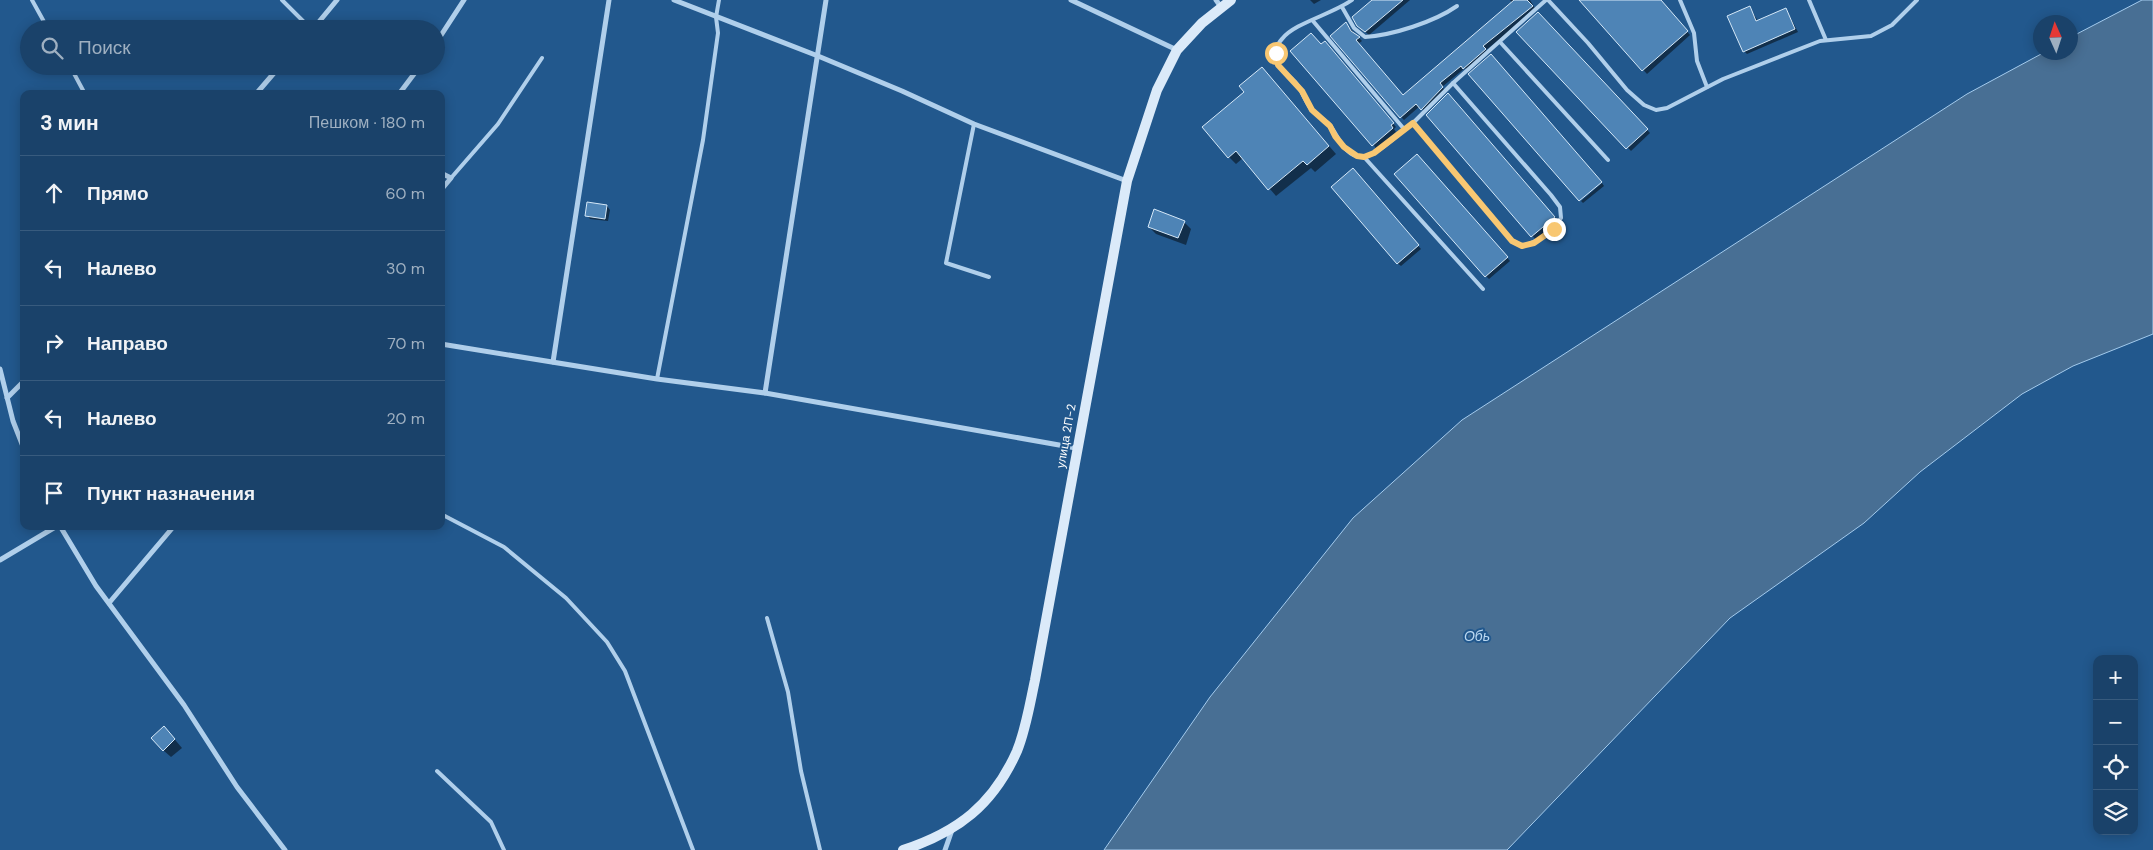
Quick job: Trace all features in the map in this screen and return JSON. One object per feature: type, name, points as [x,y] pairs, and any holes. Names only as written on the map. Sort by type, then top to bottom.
[{"type":"main road","name":"улица 2П-2","points":[[903,850],[952,830],[970,817],[993,792],[1018,750],[1035,680],[1076,448],[1127,181],[1157,90],[1177,50],[1219,4],[1231,0]]},
{"type":"street","points":[[320,20],[337,0]]},
{"type":"street","points":[[445,28],[464,0]]},
{"type":"street","points":[[553,362],[609,0]]},
{"type":"street","points":[[674,0],[818,56],[974,124],[1127,181]]},
{"type":"street","points":[[765,393],[826,0]]},
{"type":"street","points":[[1071,0],[1177,50]]},
{"type":"street","points":[[259,90],[272,75]]},
{"type":"street","points":[[402,90],[413,75]]},
{"type":"street","points":[[445,175],[451,178],[445,185]]},
{"type":"street","points":[[445,345],[657,380],[765,393],[1076,448]]},
{"type":"street","points":[[0,368],[7,398],[20,437]]},
{"type":"street","points":[[7,398],[20,385]]},
{"type":"street","points":[[0,560],[51,530]]},
{"type":"street","points":[[61,530],[109,604],[184,705],[237,787],[285,850]]},
{"type":"street","points":[[109,604],[171,530]]},
{"type":"street","points":[[945,850],[952,830]]},
{"type":"lane","points":[[32,0],[43,20]]},
{"type":"lane","points":[[282,0],[303,20]]},
{"type":"lane","points":[[657,380],[703,140],[718,33],[716,17],[718,0]]},
{"type":"lane","points":[[1352,0],[1281,39],[1276,53],[1278,65],[1302,91],[1312,110],[1330,126],[1344,147],[1357,156],[1364,157],[1374,153],[1413,123],[1453,84],[1547,0],[1627,90],[1644,104],[1656,110],[1667,108],[1707,87],[1780,56],[1826,40],[1871,36],[1892,25],[1917,0]]},
{"type":"lane","points":[[1680,0],[1694,33],[1697,61],[1707,87]]},
{"type":"lane","points":[[1809,0],[1826,40]]},
{"type":"lane","points":[[1342,7],[1354,28],[1365,37],[1378,36],[1404,29],[1445,15],[1457,6]]},
{"type":"lane","points":[[1313,21],[1404,129]]},
{"type":"lane","points":[[1500,42],[1608,160]]},
{"type":"lane","points":[[451,178],[498,124],[542,58]]},
{"type":"lane","points":[[75,75],[83,90]]},
{"type":"lane","points":[[1413,123],[1512,241],[1522,246],[1554,229],[1561,218],[1560,207],[1551,194],[1453,84]]},
{"type":"lane","points":[[974,124],[946,263],[989,277]]},
{"type":"lane","points":[[1364,157],[1483,289]]},
{"type":"lane","points":[[445,516],[504,547],[566,598],[607,642],[625,671],[693,850]]},
{"type":"lane","points":[[767,618],[788,692],[801,772],[820,850]]},
{"type":"lane","points":[[437,771],[491,822],[504,850]]},
{"type":"water","name":"Обь","points":[[2142,0],[2153,0],[2153,334],[2073,366],[2022,394],[1920,472],[1864,523],[1730,618],[1507,850],[1104,850],[1210,697],[1353,518],[1462,420],[1967,94],[2033,58],[2033,60],[2078,60],[2078,33]]},
{"type":"building","points":[[1372,0],[1403,0],[1365,32],[1357,26],[1352,17]]},
{"type":"building","points":[[1514,0],[1527,0],[1533,6],[1483,46],[1486,49],[1463,69],[1461,66],[1440,83],[1443,87],[1421,110],[1416,104],[1400,118],[1330,36],[1346,22],[1351,31],[1360,37],[1356,40],[1403,95]]},
{"type":"building","points":[[1579,0],[1661,0],[1688,31],[1642,71]]},
{"type":"building","points":[[1750,6],[1756,21],[1786,8],[1795,29],[1743,52],[1727,16]]},
{"type":"building","points":[[1538,12],[1648,129],[1626,149],[1516,32]]},
{"type":"building","points":[[1311,33],[1321,44],[1325,41],[1394,123],[1391,125],[1393,128],[1372,146],[1290,51]]},
{"type":"building","points":[[1491,54],[1602,182],[1579,201],[1468,74]]},
{"type":"building","points":[[1262,67],[1329,146],[1307,165],[1303,161],[1268,190],[1236,151],[1228,158],[1202,127],[1244,92],[1239,86]]},
{"type":"building","points":[[1448,93],[1555,217],[1531,237],[1426,115]]},
{"type":"building","points":[[1417,154],[1508,257],[1485,277],[1394,174]]},
{"type":"building","points":[[1353,168],[1419,245],[1397,264],[1331,187]]},
{"type":"building","points":[[587,202],[607,205],[605,219],[585,216]]},
{"type":"building","points":[[1154,209],[1185,221],[1178,238],[1148,227]]},
{"type":"building","points":[[164,726],[175,739],[163,751],[151,738]]},
{"type":"route","points":[[1276,53],[1278,65],[1294,80],[1312,110],[1330,126],[1344,147],[1357,156],[1364,157],[1374,153],[1413,123],[1473,197],[1512,241],[1522,246],[1534,243],[1554,229]]}]
